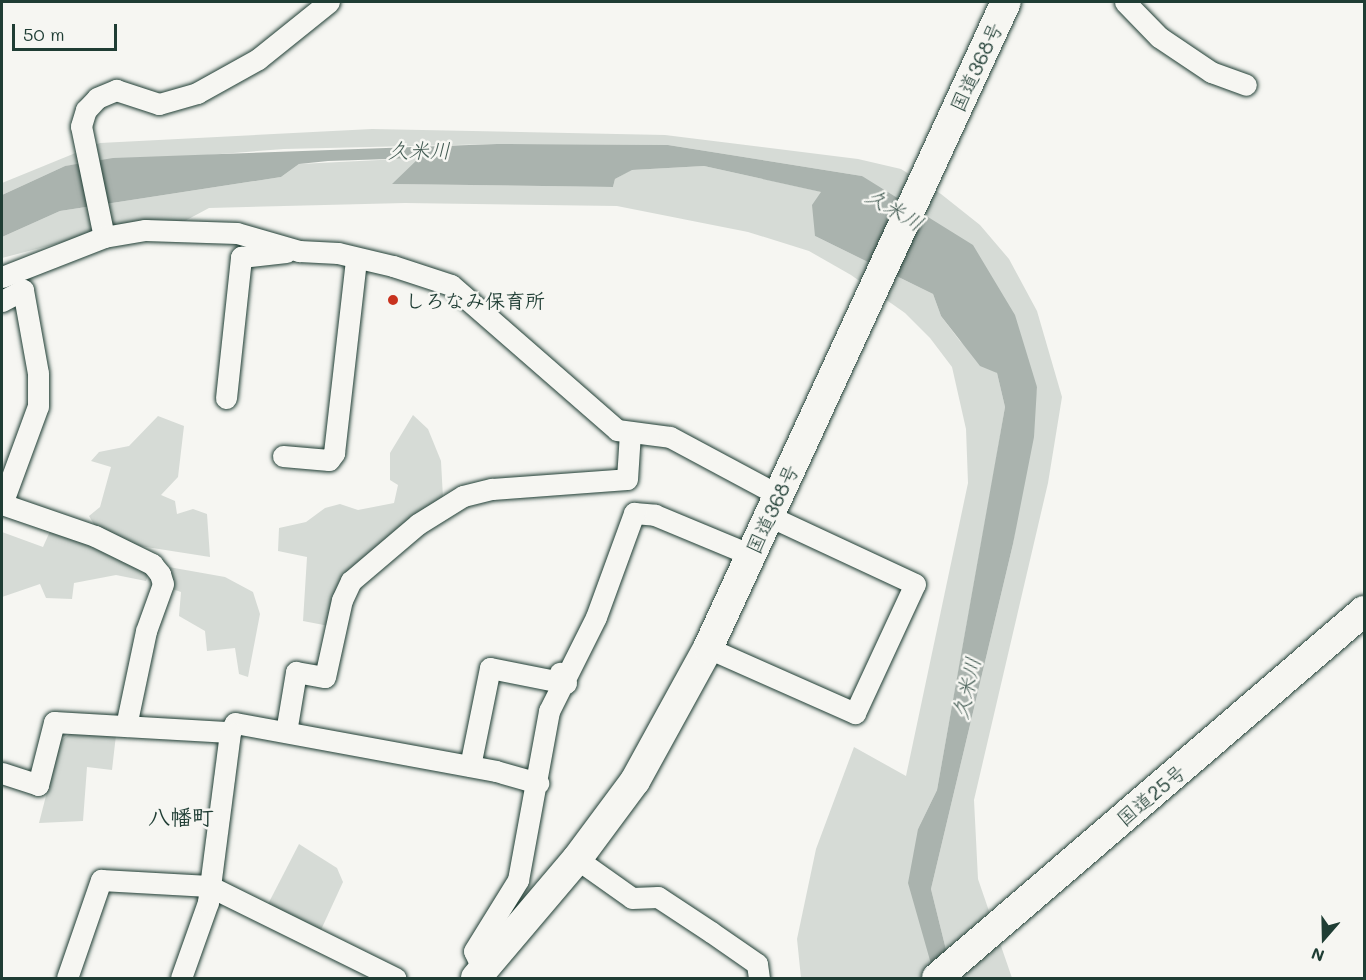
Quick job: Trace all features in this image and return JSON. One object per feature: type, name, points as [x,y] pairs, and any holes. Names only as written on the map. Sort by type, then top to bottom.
[{"type":"highway","name":"国道368号","points":[[479,974],[577,859],[635,780],[708,648],[1006,2]]},
{"type":"highway","name":"国道25号","points":[[938,978],[1365,611]]},
{"type":"street","points":[[104,237],[81,126],[86,110],[97,98],[116,90],[159,104],[197,93],[258,59],[329,2]]},
{"type":"street","points":[[1125,2],[1159,37],[1211,72],[1246,85]]},
{"type":"street","points":[[2,277],[104,237],[145,230],[193,229],[237,233],[298,251]]},
{"type":"street","points":[[226,399],[241,257],[298,251],[338,253],[393,266],[452,285],[601,420],[617,430],[670,436],[774,505],[915,584],[855,713],[708,648]]},
{"type":"street","points":[[283,456],[329,460],[334,453],[356,259]]},
{"type":"street","points":[[2,301],[23,290],[38,374],[38,406],[2,504],[95,536],[152,564],[160,574],[163,584],[146,631],[126,726]]},
{"type":"street","points":[[286,732],[296,672],[325,677],[337,617],[351,581],[418,524],[463,496],[492,489],[627,479],[630,433]]},
{"type":"street","points":[[479,974],[474,951],[518,880],[538,783],[549,711],[563,678],[596,617],[634,513],[655,515],[751,555]]},
{"type":"street","points":[[470,766],[490,668],[563,678]]},
{"type":"street","points":[[2,772],[38,785],[54,722],[231,732]]},
{"type":"street","points":[[181,978],[208,902],[231,732],[235,723],[470,766],[538,783]]},
{"type":"street","points":[[577,859],[632,898],[658,897],[703,926],[757,964],[759,978]]},
{"type":"street","points":[[67,978],[101,880],[209,886],[395,978]]},
{"type":"shaded area","points":[[372,129],[665,135],[858,159],[901,169],[941,194],[980,225],[1009,259],[1037,311],[1062,397],[1048,483],[974,800],[978,879],[1012,978],[953,978],[931,889],[1013,544],[1037,387],[862,176],[668,145],[497,144],[284,149],[65,166],[2,195],[2,183],[100,143]]},
{"type":"shaded area","points":[[420,158],[393,184],[613,187],[615,179],[631,170],[704,166],[822,192],[815,236],[933,294],[941,316],[960,341],[997,373],[1005,407],[994,472],[937,790],[918,829],[935,978],[801,978],[797,939],[816,849],[854,747],[906,776],[968,483],[966,429],[952,367],[930,338],[905,313],[851,275],[809,251],[748,232],[617,206],[405,203],[209,208],[181,223],[117,228],[2,258],[2,237],[60,211],[281,177],[299,164]]},
{"type":"shaded area","points":[[413,415],[428,429],[441,461],[443,498],[415,517],[329,626],[303,621],[307,557],[278,551],[279,528],[306,522],[325,508],[340,504],[358,510],[394,503],[398,485],[390,480],[390,453]]},
{"type":"shaded area","points":[[158,416],[184,426],[178,477],[161,495],[175,501],[177,514],[193,509],[207,514],[210,557],[127,544],[98,531],[89,516],[100,507],[111,467],[91,461],[99,452],[129,446]]},
{"type":"shaded area","points":[[51,529],[92,543],[149,572],[146,581],[116,575],[74,583],[72,599],[46,598],[40,584],[2,597],[2,532],[43,547]]},
{"type":"shaded area","points":[[163,566],[225,577],[253,592],[260,614],[248,677],[239,674],[235,648],[207,651],[205,631],[179,616],[181,592],[169,588]]},
{"type":"shaded area","points":[[70,734],[116,735],[112,770],[87,767],[83,821],[39,823],[60,741]]},
{"type":"shaded area","points":[[299,844],[337,868],[343,882],[320,932],[266,908]]},
{"type":"water","name":"久米川","points":[[497,144],[668,145],[862,176],[973,245],[1015,315],[1037,387],[1034,437],[1013,544],[931,889],[953,978],[935,978],[908,883],[918,829],[937,790],[1005,407],[997,373],[980,366],[941,316],[933,294],[815,236],[812,205],[821,192],[704,166],[632,170],[615,179],[613,187],[392,184],[419,158],[328,161],[299,164],[281,177],[60,211],[2,237],[2,195],[65,166],[113,158]]},
{"type":"place","name":"しろなみ保育所","points":[[393,300]]},
{"type":"district","name":"八幡町","points":[[181,817]]}]
